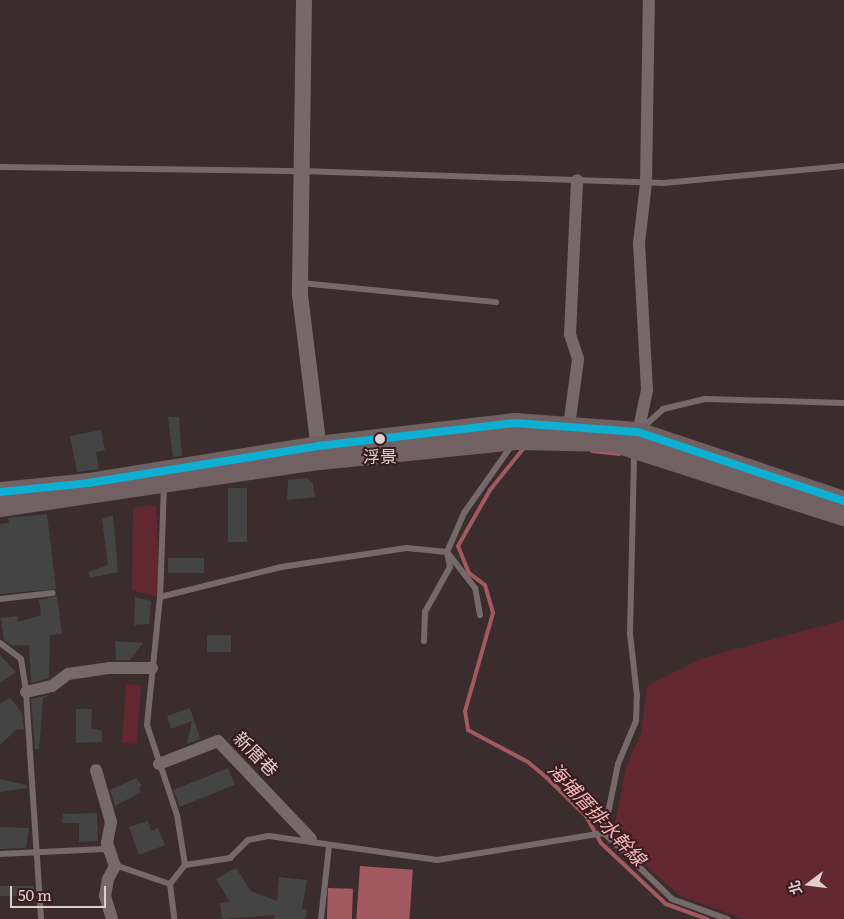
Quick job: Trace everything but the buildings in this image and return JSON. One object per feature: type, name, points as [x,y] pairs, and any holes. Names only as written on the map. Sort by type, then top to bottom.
[{"type":"main road","points":[[0,507],[164,476],[319,453],[569,426],[636,441],[844,501]]},
{"type":"main road","points":[[516,431],[612,442],[636,441],[844,516]]},
{"type":"main road","points":[[0,492],[164,476]]},
{"type":"street","points":[[304,0],[300,283],[319,453]]},
{"type":"street","points":[[636,441],[646,390],[639,243],[646,183],[648,0]]},
{"type":"street","points":[[569,426],[578,359],[570,335],[577,180]]},
{"type":"street","points":[[26,692],[52,686],[68,674],[109,668],[152,668]]},
{"type":"street","name":"新厝巷","points":[[159,764],[218,741],[311,839]]},
{"type":"street","points":[[96,770],[111,822],[107,843],[115,866],[108,879],[105,896],[112,919]]},
{"type":"lane","points":[[0,167],[302,171],[646,183],[844,166]]},
{"type":"lane","points":[[300,283],[496,302]]},
{"type":"lane","points":[[604,833],[618,764],[636,721],[637,696],[630,634],[636,441],[663,409],[705,399],[844,403]]},
{"type":"lane","points":[[424,641],[425,612],[450,567],[447,552],[464,513],[516,431]]},
{"type":"lane","points":[[164,476],[160,597],[147,725],[177,815],[185,866]]},
{"type":"lane","points":[[160,597],[281,567],[407,548],[447,552],[475,588],[480,615]]},
{"type":"lane","points":[[0,599],[54,593]]},
{"type":"lane","points":[[0,643],[21,659],[26,692],[34,854],[41,919]]},
{"type":"lane","points":[[174,919],[170,884],[185,866],[230,858],[248,840],[311,839],[329,847],[437,860],[604,833]]},
{"type":"lane","points":[[604,833],[672,899],[727,919]]},
{"type":"lane","points":[[321,919],[329,847]]},
{"type":"lane","points":[[0,854],[34,854],[104,849],[115,866],[170,884]]},
{"type":"shaded area","points":[[156,505],[160,597],[132,590],[133,508]]},
{"type":"shaded area","points":[[844,620],[844,919],[743,919],[679,895],[617,840],[614,830],[626,768],[641,733],[647,686],[703,658]]},
{"type":"shaded area","points":[[126,684],[141,685],[137,744],[122,743]]},
{"type":"shaded area","points":[[360,866],[413,870],[409,919],[356,919]]},
{"type":"shaded area","points":[[328,888],[353,889],[352,919],[327,919]]},
{"type":"waterway","name":"海埔厝排水幹線","points":[[523,449],[490,490],[458,546],[469,573],[485,585],[493,613],[465,711],[468,730],[528,762],[546,777],[586,816],[601,843],[666,904],[707,919]]},
{"type":"waterway","name":"海埔厝排水幹線","points":[[592,451],[620,454]]},
{"type":"transit line","points":[[0,492],[88,483],[318,446],[515,423],[638,432],[844,501]]},
{"type":"place","name":"浮景","points":[[380,439]]}]
